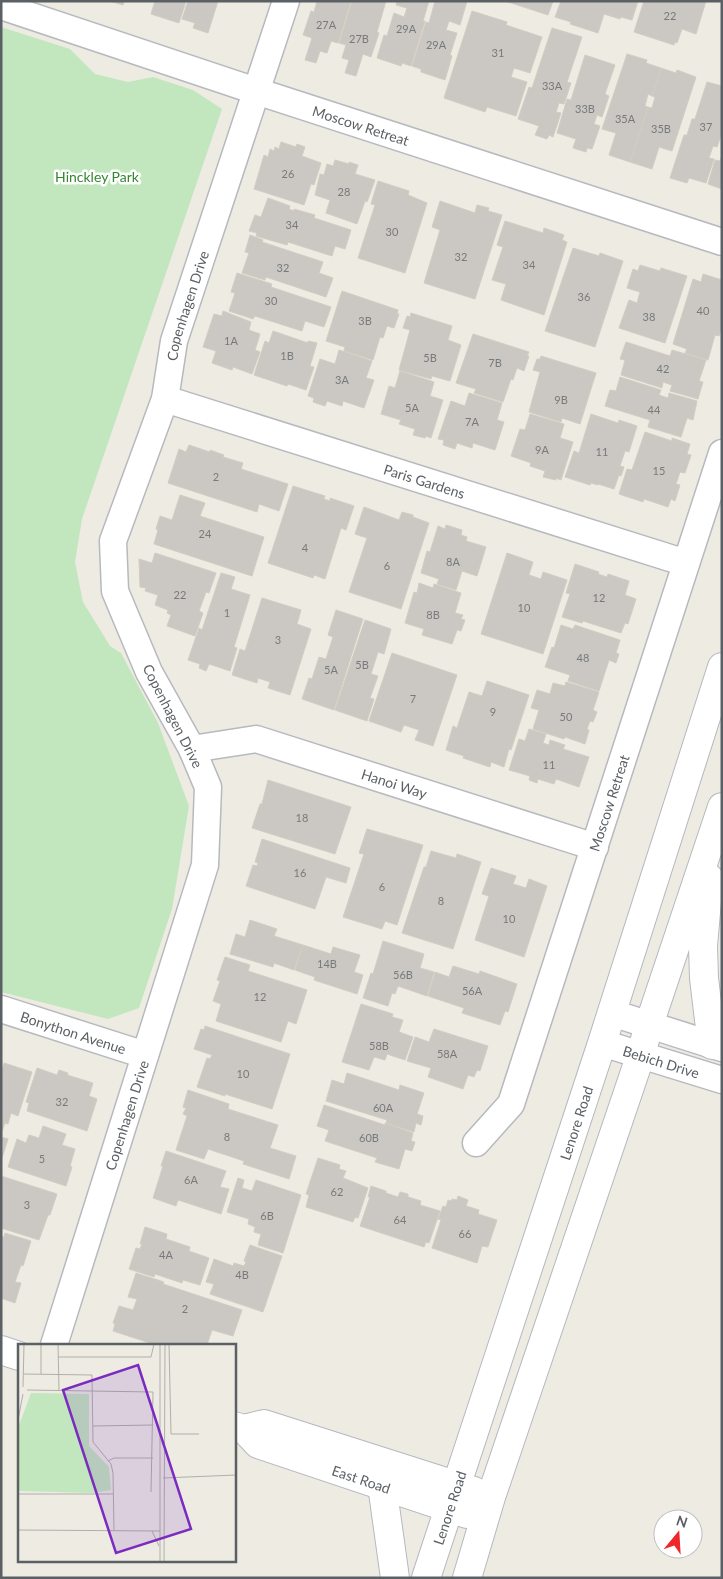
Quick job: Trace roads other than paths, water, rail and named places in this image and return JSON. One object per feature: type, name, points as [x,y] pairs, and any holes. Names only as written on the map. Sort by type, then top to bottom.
[{"type":"street","name":"Copenhagen Drive","points":[[54,1344],[205,866],[208,787],[192,749],[149,672],[115,591],[114,541],[165,399],[174,341],[286,1]]},
{"type":"street","name":"Moscow Retreat","points":[[1,6],[722,242]]},
{"type":"street","name":"Paris Gardens","points":[[165,399],[686,563]]},
{"type":"street","name":"Moscow Retreat","points":[[476,1143],[511,1104],[722,453]]},
{"type":"street","name":"Lenore Road","points":[[426,1578],[612,1013],[722,667]]},
{"type":"street","name":"Hanoi Way","points":[[192,749],[256,740],[595,847]]},
{"type":"street","points":[[467,1578],[488,1508],[722,807]]},
{"type":"street","points":[[612,1013],[717,1047],[704,978],[703,946],[711,839]]},
{"type":"street","name":"Bonython Avenue","points":[[1,1009],[145,1055]]},
{"type":"street","name":"Bebich Drive","points":[[602,1042],[722,1080]]},
{"type":"street","points":[[1,1350],[18,1356]]},
{"type":"street","name":"East Road","points":[[239,1428],[264,1424],[452,1497],[488,1508]]},
{"type":"street","name":"East Road","points":[[239,1428],[258,1444],[382,1485],[452,1497]]},
{"type":"street","points":[[382,1485],[395,1578]]},
{"type":"park label","name":"Hinckley Park","points":[[97,176]]}]
